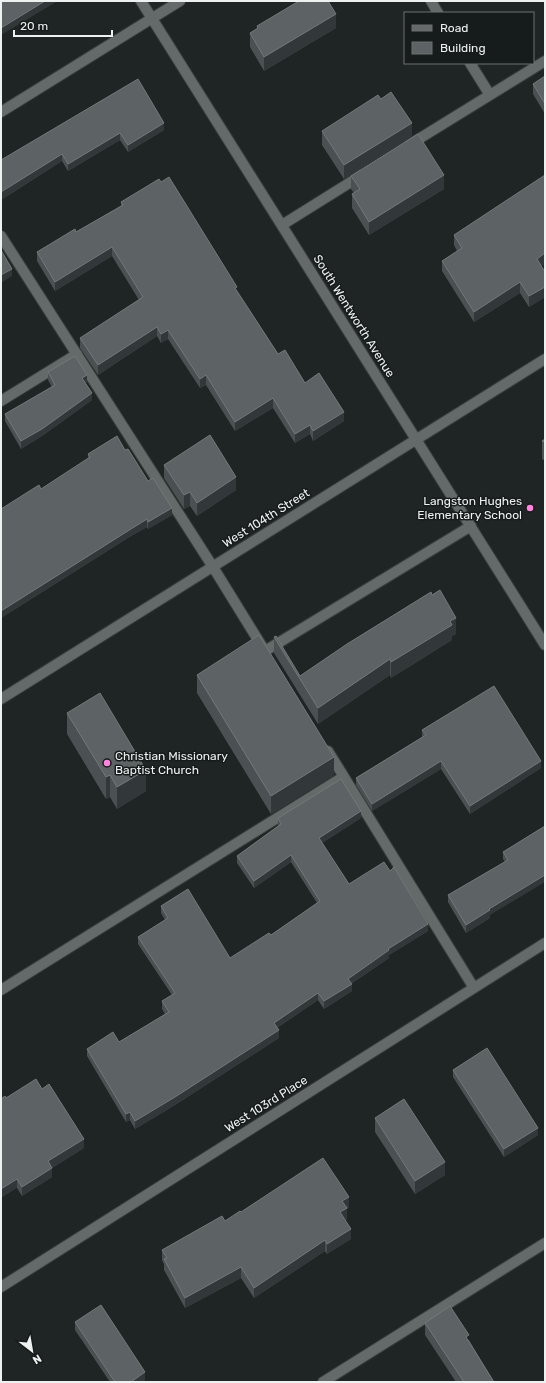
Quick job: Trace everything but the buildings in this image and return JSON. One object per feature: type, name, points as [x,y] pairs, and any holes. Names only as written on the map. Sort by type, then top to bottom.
[{"type":"street","name":"South Wentworth Avenue","points":[[141,1],[545,645]]},
{"type":"street","points":[[1,112],[180,1]]},
{"type":"street","points":[[431,1],[437,12]]},
{"type":"street","points":[[404,149],[545,61]]},
{"type":"street","points":[[471,64],[490,95]]},
{"type":"street","points":[[282,225],[371,169]]},
{"type":"street","points":[[1,236],[267,654],[470,526]]},
{"type":"street","points":[[1,401],[77,354]]},
{"type":"street","name":"West 104th Street","points":[[1,699],[545,359]]},
{"type":"street","points":[[323,744],[474,988]]},
{"type":"street","points":[[1,990],[343,777]]},
{"type":"street","name":"West 103rd Place","points":[[1,1287],[545,943]]},
{"type":"street","points":[[323,1382],[545,1243]]},
{"type":"place","name":"Langston Hughes Elementary School","points":[[530,508]]},
{"type":"place","name":"Christian Missionary Baptist Church","points":[[107,763]]}]
